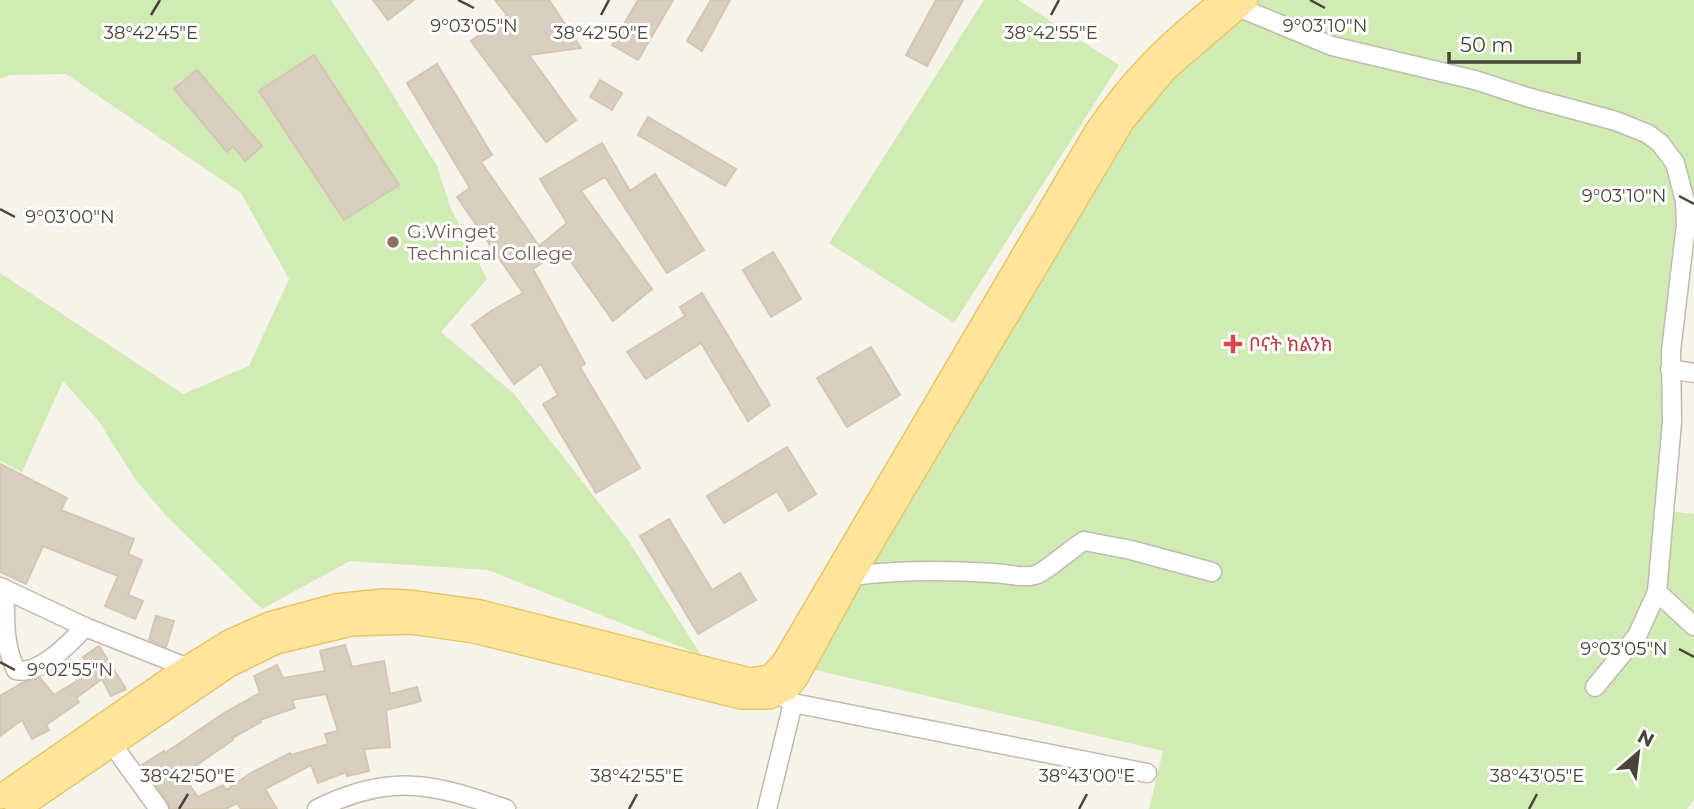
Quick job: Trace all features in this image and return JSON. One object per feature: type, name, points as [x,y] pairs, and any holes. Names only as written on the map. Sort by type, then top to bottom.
[{"type":"main road","points":[[0,797],[199,672],[297,635],[351,624],[410,622],[474,631],[741,697],[786,698],[788,688],[852,576],[1122,122],[1166,69],[1236,2]]},
{"type":"main road","points":[[17,809],[112,744],[199,672],[229,642],[269,624],[311,611],[383,601],[431,604],[480,612],[750,680],[770,677],[784,662],[1096,132],[1120,96],[1153,60],[1236,2]]},
{"type":"street","points":[[1236,2],[1332,46],[1475,80],[1634,128],[1660,143],[1675,163],[1685,201],[1686,225],[1670,369],[1672,422],[1657,593],[1637,636],[1594,687]]},
{"type":"street","points":[[1670,369],[1694,373]]},
{"type":"street","points":[[852,576],[883,572],[928,572],[995,573],[1027,577],[1039,575],[1084,541],[1212,572]]},
{"type":"street","points":[[85,627],[67,646],[33,670],[16,670],[9,655],[5,633],[3,588],[85,627],[199,672]]},
{"type":"street","points":[[1657,593],[1694,626]]},
{"type":"street","points":[[767,809],[786,698],[1147,773]]},
{"type":"street","points":[[112,744],[159,809]]},
{"type":"street","points":[[317,809],[362,790],[400,785],[456,791],[506,809]]},
{"type":"green space","points":[[0,0],[331,0],[437,166],[451,209],[487,279],[441,332],[514,394],[628,540],[701,655],[488,570],[350,561],[262,609],[167,517],[135,479],[98,420],[63,381],[22,472],[0,461],[0,273],[183,394],[249,366],[289,279],[241,193],[66,74],[10,75],[0,79]]},
{"type":"green space","points":[[984,0],[1018,0],[1119,65],[954,323],[829,243]]},
{"type":"green space","points":[[1241,0],[1694,0],[1694,227],[1664,353],[1661,443],[1663,510],[1694,514],[1694,800],[1687,809],[1149,809],[1163,751],[807,668],[1156,73]]},
{"type":"building","points":[[373,0],[414,0],[388,20]]},
{"type":"building","points":[[495,0],[549,0],[581,48],[529,55],[576,120],[546,142],[471,41],[507,15]]},
{"type":"building","points":[[638,0],[673,0],[638,60],[612,45]]},
{"type":"building","points":[[711,0],[730,0],[702,51],[687,41]]},
{"type":"building","points":[[936,0],[963,0],[927,66],[906,55]]},
{"type":"building","points":[[314,55],[399,185],[344,220],[259,91]]},
{"type":"building","points":[[437,64],[492,155],[481,162],[539,246],[567,223],[540,179],[602,143],[630,191],[655,174],[704,250],[667,273],[605,177],[581,191],[652,289],[613,321],[562,249],[533,269],[585,364],[580,367],[640,468],[596,493],[543,404],[558,395],[541,364],[514,384],[472,325],[523,293],[457,197],[470,188],[407,83]]},
{"type":"building","points":[[197,70],[262,146],[245,161],[233,146],[227,152],[174,89]]},
{"type":"building","points":[[600,80],[622,93],[612,110],[590,97]]},
{"type":"building","points":[[648,117],[736,169],[725,186],[638,135]]},
{"type":"building","points":[[773,252],[801,299],[771,317],[743,270]]},
{"type":"building","points":[[702,293],[770,405],[748,421],[701,343],[646,379],[627,352],[685,316],[680,307]]},
{"type":"building","points":[[871,347],[900,395],[847,427],[817,378]]},
{"type":"building","points":[[787,447],[816,494],[789,511],[777,491],[724,523],[707,496]]},
{"type":"building","points":[[0,464],[67,498],[61,510],[134,539],[128,554],[142,560],[128,595],[143,601],[135,619],[105,606],[118,576],[43,546],[26,584],[0,572]]},
{"type":"building","points":[[669,519],[712,590],[740,573],[756,600],[698,634],[640,536]]},
{"type":"building","points":[[156,616],[174,621],[166,647],[149,640]]},
{"type":"building","points":[[345,645],[352,667],[384,661],[390,694],[417,687],[421,701],[386,710],[390,747],[364,749],[369,771],[347,776],[346,772],[318,783],[311,765],[265,789],[277,809],[241,809],[237,803],[226,809],[170,809],[142,765],[260,693],[254,676],[277,665],[283,678],[325,671],[320,651]],"holes":[[[326,694],[338,731],[325,734],[328,744],[291,755],[290,753],[251,773],[226,790],[223,785],[198,797],[182,775],[233,740],[232,738],[261,722],[260,720],[295,708],[292,700]]]},
{"type":"building","points":[[99,646],[126,689],[111,696],[102,679],[76,698],[79,702],[46,725],[49,730],[32,739],[22,720],[0,736],[0,696],[24,682],[40,678],[54,695],[93,671],[83,657]]},
{"type":"place","name":"G.Winget Technical College","points":[[393,242]]},
{"type":"place","name":"ቦናት ክልንክ","points":[[1233,344]]}]
